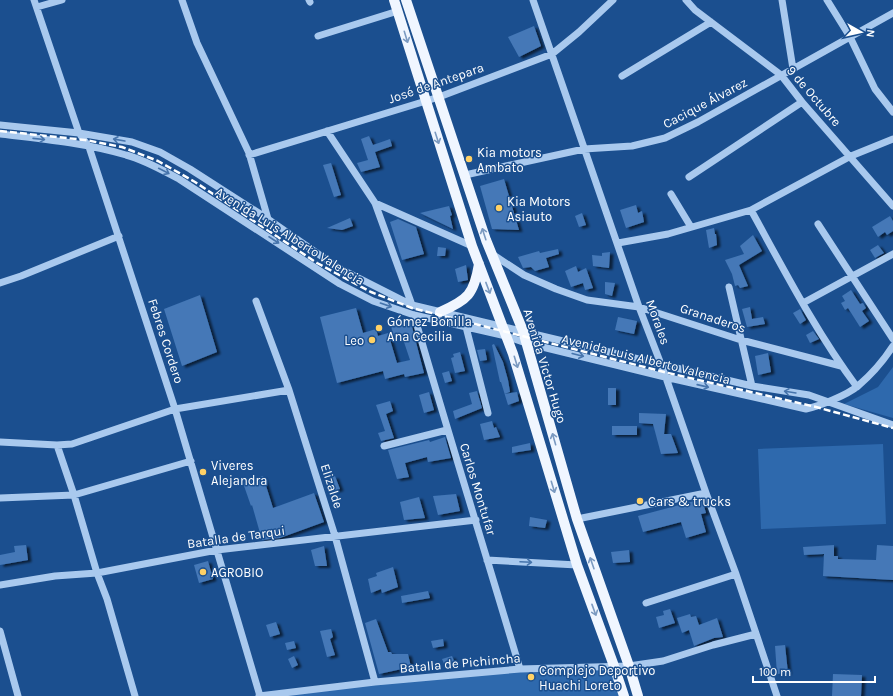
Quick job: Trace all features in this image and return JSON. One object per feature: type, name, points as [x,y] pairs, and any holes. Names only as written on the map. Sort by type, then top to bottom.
[{"type":"main road","name":"Avenida Victor Hugo","points":[[394,0],[472,246],[513,354],[577,565],[624,696]]},
{"type":"main road","name":"Avenida Victor Hugo","points":[[406,0],[492,254],[523,331],[578,519],[638,696]]},
{"type":"main road","points":[[440,312],[457,305],[466,298],[474,287],[479,264]]},
{"type":"street","points":[[35,4],[62,0]]},
{"type":"street","points":[[182,0],[198,43],[249,155],[268,219]]},
{"type":"street","name":"Morales","points":[[534,0],[584,150],[618,243],[639,307],[736,574],[777,696]]},
{"type":"street","name":"José de Antepara","points":[[249,155],[439,97],[552,54],[580,32],[614,0]]},
{"type":"street","name":"9 de Octubre","points":[[686,0],[695,10],[781,75],[802,102],[851,156],[893,206]]},
{"type":"street","points":[[782,0],[793,69]]},
{"type":"street","points":[[827,0],[850,38],[875,89],[893,112]]},
{"type":"street","name":"Febres Cordero","points":[[35,4],[79,133],[89,147],[119,236],[175,409],[259,696]]},
{"type":"street","points":[[318,36],[398,11]]},
{"type":"street","name":"Cacique Álvarez","points":[[465,175],[584,150],[632,146],[665,138],[698,122],[893,13]]},
{"type":"street","points":[[622,76],[711,22]]},
{"type":"street","points":[[690,177],[802,102]]},
{"type":"street","name":"Avenida Luis Alberto Valencia","points":[[0,125],[79,133],[132,142],[160,152],[190,168],[268,219],[337,268],[412,305],[752,386],[809,395],[893,425]]},
{"type":"street","points":[[327,131],[375,203],[412,305]]},
{"type":"street","name":"Avenida Luis Alberto Valencia","points":[[0,134],[68,142],[128,155],[154,166],[173,175],[340,284],[373,301],[414,315],[506,336],[665,377],[806,409],[828,401]]},
{"type":"street","points":[[618,243],[668,234],[751,210],[851,156],[893,139]]},
{"type":"street","points":[[671,194],[690,227]]},
{"type":"street","points":[[375,203],[472,246]]},
{"type":"street","points":[[751,210],[803,303],[841,366],[856,387]]},
{"type":"street","points":[[818,224],[893,339]]},
{"type":"street","points":[[0,283],[21,276],[119,236]]},
{"type":"street","name":"Granaderos","points":[[492,254],[524,275],[556,289],[587,300],[639,307],[741,340],[841,366]]},
{"type":"street","points":[[803,303],[893,254]]},
{"type":"street","points":[[729,287],[752,386]]},
{"type":"street","name":"Elizalde","points":[[256,301],[289,390],[335,536],[375,682]]},
{"type":"street","name":"Carlos Montufar","points":[[414,315],[447,430],[476,520],[520,669]]},
{"type":"street","points":[[466,327],[488,413]]},
{"type":"street","points":[[828,401],[856,387],[884,358],[893,346]]},
{"type":"street","points":[[0,442],[57,445],[72,444],[175,409],[289,390]]},
{"type":"street","points":[[384,446],[447,430]]},
{"type":"street","points":[[57,445],[74,495],[97,573],[107,599],[135,696]]},
{"type":"street","points":[[0,498],[74,495],[191,462]]},
{"type":"street","points":[[578,519],[706,493]]},
{"type":"street","name":"Batalla de Tarqui","points":[[0,585],[55,576],[97,573],[217,550],[476,520]]},
{"type":"street","points":[[488,560],[577,565]]},
{"type":"street","points":[[646,603],[736,574]]},
{"type":"street","points":[[0,631],[18,696]]},
{"type":"street","name":"Batalla de Pichincha","points":[[259,696],[375,682],[520,669],[629,666],[662,661],[713,645],[756,634]]},
{"type":"shaded area","points":[[893,367],[893,418],[844,404],[878,387]]},
{"type":"shaded area","points":[[883,444],[886,524],[761,529],[758,449]]},
{"type":"shaded area","name":"Complejo Deportivo Huachi Loreto","points":[[614,666],[624,696],[259,696],[520,669]]},
{"type":"building","points":[[534,26],[541,46],[519,57],[508,37]]},
{"type":"building","points":[[369,136],[373,145],[390,139],[392,146],[375,152],[380,167],[361,172],[357,163],[368,160],[361,139]]},
{"type":"building","points":[[331,163],[341,195],[334,197],[323,165]]},
{"type":"building","name":"Kia Motors Asiauto","points":[[504,179],[519,230],[492,229],[480,186]]},
{"type":"building","points":[[636,205],[638,213],[642,211],[644,222],[626,228],[620,210]]},
{"type":"building","points":[[449,206],[452,215],[450,216],[453,229],[420,213]]},
{"type":"building","points":[[582,213],[586,225],[579,227],[575,216]]},
{"type":"building","points":[[890,216],[893,221],[893,231],[887,235],[885,232],[878,237],[872,227]]},
{"type":"building","points":[[350,218],[353,226],[342,230],[327,228]]},
{"type":"building","points":[[398,219],[416,227],[424,254],[402,260],[390,222]]},
{"type":"building","points":[[714,228],[717,245],[709,248],[706,230]]},
{"type":"building","points":[[753,235],[762,251],[739,265],[748,286],[740,288],[738,285],[735,286],[732,274],[725,260],[744,254],[740,246]]},
{"type":"building","points":[[878,245],[884,253],[875,258],[870,250]]},
{"type":"building","points":[[438,247],[446,248],[445,256],[437,256]]},
{"type":"building","points":[[558,249],[559,254],[546,258],[549,267],[535,271],[531,267],[523,268],[518,257],[539,251],[540,253]]},
{"type":"building","points":[[610,252],[609,268],[593,266],[592,255],[602,256],[602,253]]},
{"type":"building","points":[[466,265],[468,280],[458,282],[455,269]]},
{"type":"building","points":[[576,266],[578,272],[586,268],[593,288],[585,290],[583,283],[571,287],[565,271]]},
{"type":"building","points":[[605,282],[615,283],[612,296],[605,294]]},
{"type":"building","points":[[851,290],[860,304],[863,303],[866,308],[862,311],[869,321],[860,327],[848,308],[845,310],[841,303],[845,301],[842,296]]},
{"type":"building","points":[[200,295],[217,352],[182,366],[164,309]]},
{"type":"building","points":[[750,307],[752,319],[763,317],[765,324],[747,327],[742,309]]},
{"type":"building","points":[[356,308],[363,333],[376,329],[378,336],[388,333],[397,363],[410,360],[401,333],[393,336],[391,325],[397,323],[397,326],[410,319],[424,373],[405,377],[404,374],[385,379],[383,371],[337,383],[320,317]]},
{"type":"building","points":[[800,309],[806,320],[800,324],[793,313]]},
{"type":"building","points":[[618,317],[637,321],[634,334],[615,330]]},
{"type":"building","points":[[813,331],[819,339],[810,343],[806,335]]},
{"type":"building","points":[[494,344],[503,362],[508,380],[510,392],[505,394],[500,382],[492,345]]},
{"type":"building","points":[[485,349],[487,360],[480,361],[477,350]]},
{"type":"building","points":[[460,352],[465,371],[455,373],[451,358],[454,357],[453,354]]},
{"type":"building","points":[[768,353],[771,372],[758,375],[755,356]]},
{"type":"building","points":[[449,371],[452,381],[445,383],[442,373]]},
{"type":"building","points":[[608,388],[616,388],[616,405],[608,405]]},
{"type":"building","points":[[477,391],[482,408],[455,419],[453,411],[472,404],[469,393]]},
{"type":"building","points":[[429,392],[434,410],[424,413],[419,395]]},
{"type":"building","points":[[517,392],[519,401],[508,405],[505,394]]},
{"type":"building","points":[[390,401],[393,411],[386,414],[394,438],[381,441],[378,433],[385,431],[376,405]]},
{"type":"building","points":[[639,413],[666,414],[664,434],[671,434],[678,453],[661,454],[653,424],[639,423]]},
{"type":"building","points":[[492,421],[494,428],[496,427],[500,437],[484,440],[480,424]]},
{"type":"building","points":[[612,426],[637,426],[637,435],[612,435]]},
{"type":"building","points":[[445,437],[451,458],[428,462],[427,457],[405,463],[409,477],[397,479],[388,450],[429,440],[430,442]]},
{"type":"building","points":[[530,443],[531,450],[512,453],[512,447]]},
{"type":"building","points":[[263,476],[273,508],[314,493],[324,522],[280,538],[262,540],[252,505],[251,506],[243,483]]},
{"type":"building","points":[[335,476],[340,489],[333,491],[329,479]]},
{"type":"building","points":[[456,494],[460,511],[438,515],[433,496]]},
{"type":"building","points":[[419,497],[425,518],[404,520],[400,502]]},
{"type":"building","points":[[702,499],[706,513],[701,514],[706,532],[686,538],[681,522],[643,532],[638,516]]},
{"type":"building","points":[[530,517],[547,520],[545,528],[529,526]]},
{"type":"building","points":[[26,545],[28,560],[0,565],[0,555],[15,552],[14,546]]},
{"type":"building","points":[[834,545],[834,556],[838,556],[838,559],[876,560],[877,545],[893,546],[893,580],[823,576],[824,554],[804,555],[803,547]]},
{"type":"building","points":[[324,546],[327,566],[315,566],[311,550]]},
{"type":"building","points":[[629,550],[630,562],[613,563],[611,552]]},
{"type":"building","name":"AGROBIO","points":[[208,561],[213,579],[199,583],[194,565]]},
{"type":"building","points":[[393,567],[398,587],[382,593],[381,589],[371,593],[368,579],[377,576],[376,573]]},
{"type":"building","points":[[428,591],[430,598],[402,603],[401,596]]},
{"type":"building","points":[[670,609],[675,623],[659,628],[656,617],[664,615],[663,611]]},
{"type":"building","points":[[690,614],[691,617],[696,616],[699,625],[717,618],[723,637],[714,638],[694,646],[689,630],[682,633],[677,618]]},
{"type":"building","points":[[376,619],[388,652],[391,652],[392,654],[408,654],[411,667],[379,674],[365,623]]},
{"type":"building","points":[[276,622],[280,634],[270,637],[266,625]]},
{"type":"building","points":[[331,629],[333,637],[330,639],[335,655],[327,657],[320,631]]},
{"type":"building","points":[[443,639],[444,646],[433,648],[431,641]]},
{"type":"building","points":[[294,641],[296,648],[287,650],[285,643]]},
{"type":"building","points":[[785,645],[788,673],[777,674],[775,646]]},
{"type":"building","points":[[294,656],[298,665],[292,668],[288,659]]},
{"type":"building","points":[[452,656],[455,663],[445,666],[442,659]]},
{"type":"building","points":[[833,674],[862,675],[861,696],[832,696]]},
{"type":"railway","points":[[0,131],[85,140],[122,147],[158,161],[195,182],[317,263],[371,292],[412,308],[664,372],[816,407],[893,428]]},
{"type":"place","name":"Kia motors Ambato","points":[[469,159]]},
{"type":"place","name":"Kia Motors Asiauto","points":[[499,208]]},
{"type":"place","name":"Gómez Bonilla Ana Cecilia","points":[[379,328]]},
{"type":"place","name":"Leo","points":[[372,340]]},
{"type":"place","name":"Viveres Alejandra","points":[[203,472]]},
{"type":"place","name":"Cars & trucks","points":[[640,501]]},
{"type":"place","name":"AGROBIO","points":[[203,572]]},
{"type":"place","name":"Complejo Deportivo Huachi Loreto","points":[[531,677]]}]
